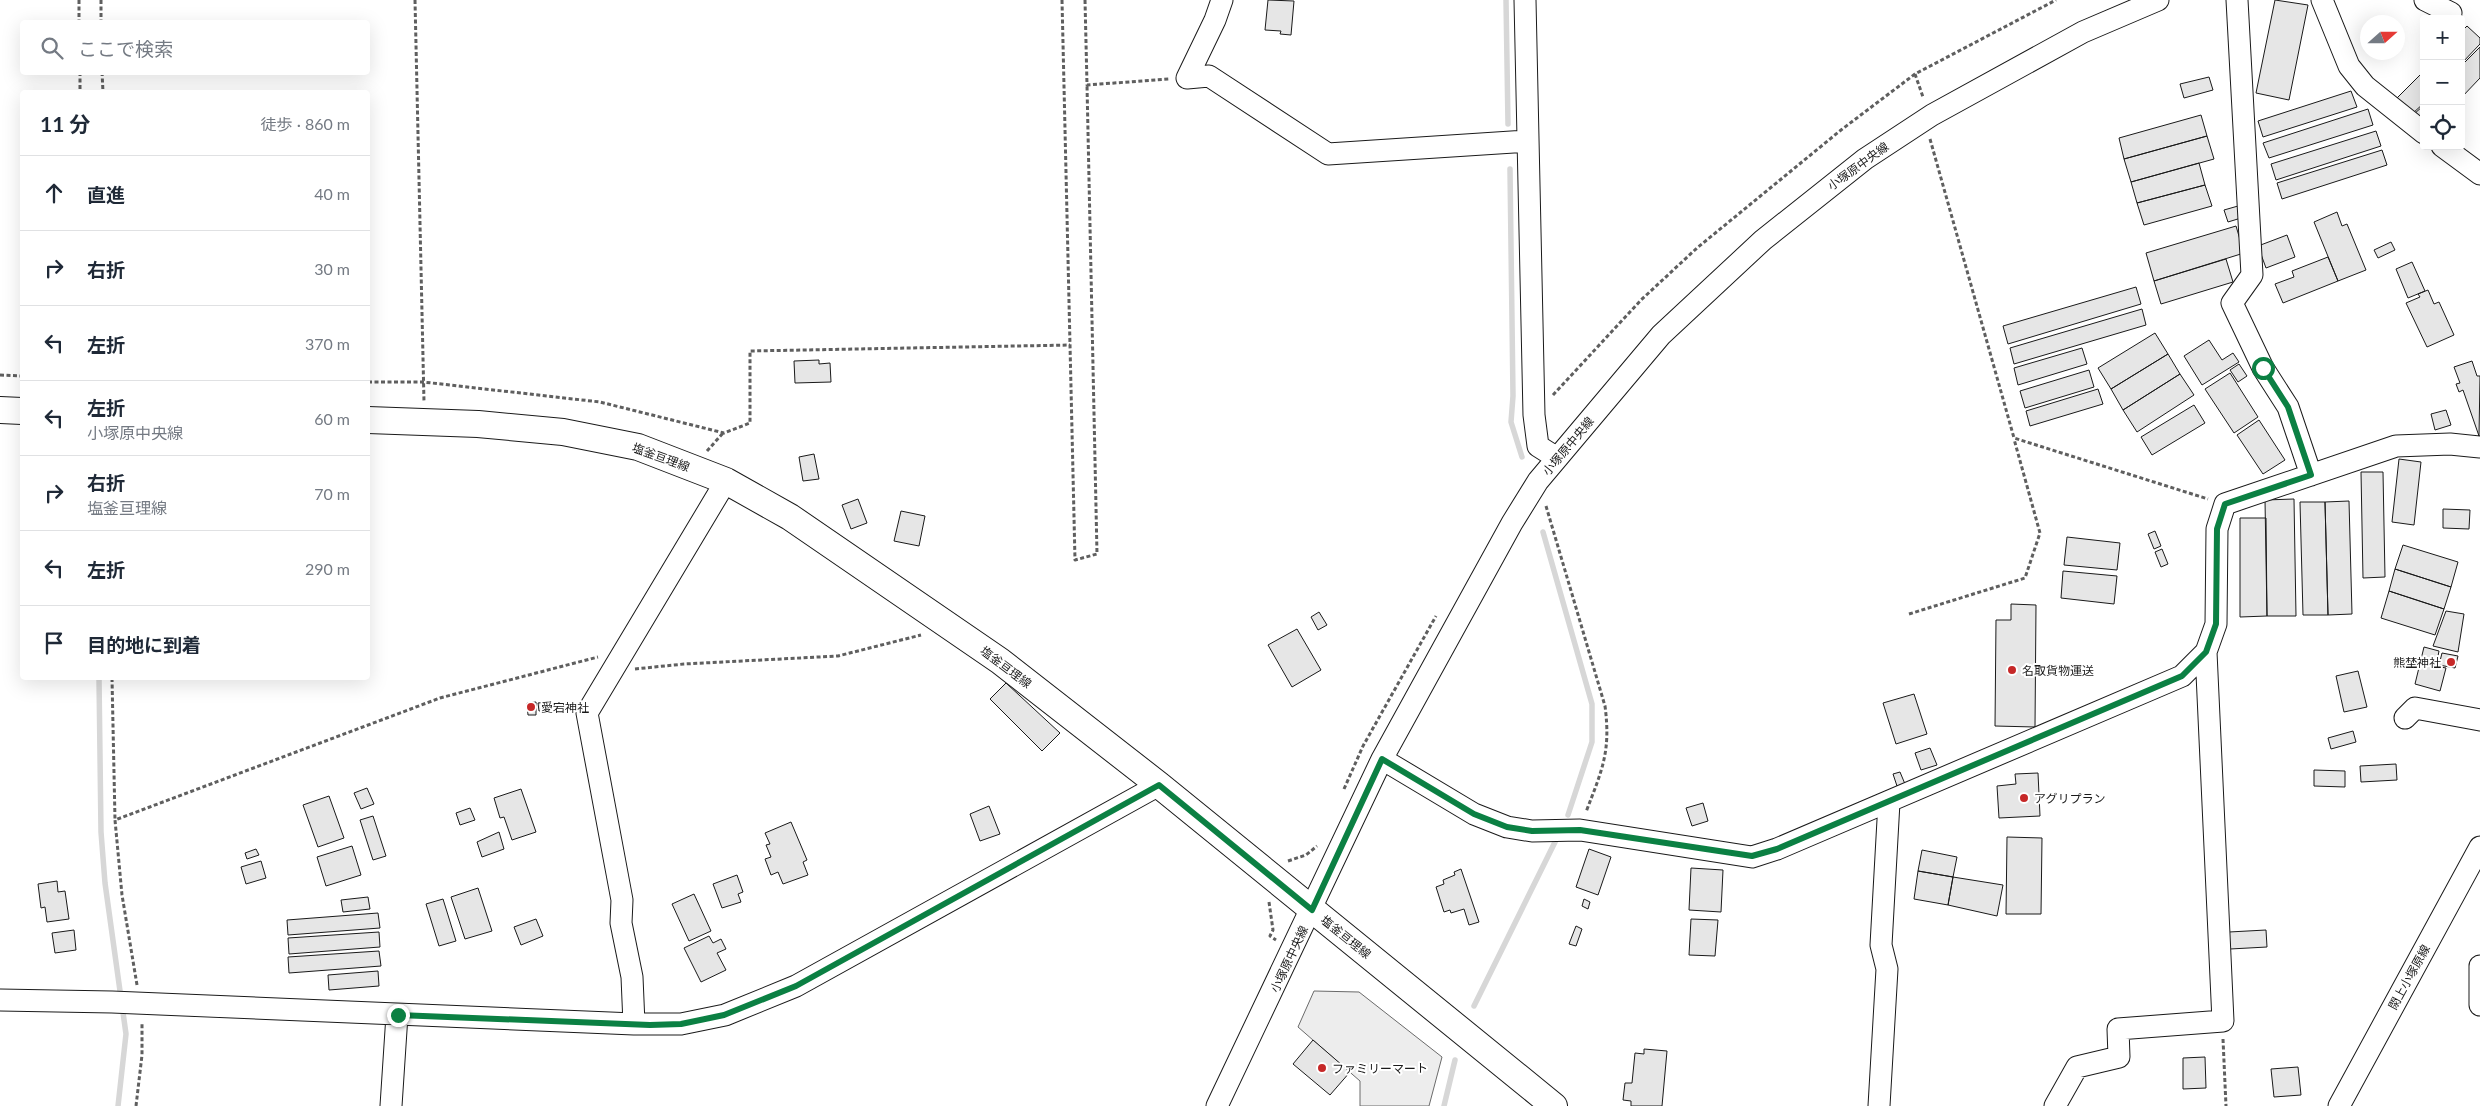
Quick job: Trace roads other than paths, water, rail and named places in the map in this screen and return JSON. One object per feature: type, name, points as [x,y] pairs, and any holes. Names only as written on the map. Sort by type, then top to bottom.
[{"type":"main road","points":[[0,410],[20,411]]},
{"type":"main road","name":"塩釜亘理線","points":[[370,420],[424,421],[563,432],[638,447],[726,481],[790,517],[1000,661],[1159,785],[1554,1106]]},
{"type":"street","points":[[1222,0],[1187,78],[1209,76],[1328,154],[1528,141]]},
{"type":"street","points":[[1525,0],[1534,415],[1538,446],[1557,458]]},
{"type":"street","name":"小塚原中央線","points":[[1217,1106],[1312,910],[1382,759],[1427,673],[1538,482],[1660,335],[1763,240],[1865,160],[1920,111],[2083,32],[2158,0]]},
{"type":"street","points":[[2237,0],[2252,274],[2232,304],[2263,368],[2288,407],[2311,475]]},
{"type":"street","points":[[2322,0],[2349,66],[2385,103],[2420,131]]},
{"type":"street","points":[[2426,0],[2451,13]]},
{"type":"street","points":[[2447,150],[2480,174]]},
{"type":"street","points":[[2055,1106],[2077,1068],[2119,1056],[2118,1029],[2223,1021],[2206,652],[2216,624],[2217,529],[2225,504],[2396,446],[2450,444],[2480,447]]},
{"type":"street","points":[[634,1024],[632,977],[622,923],[622,900],[587,713],[726,481]]},
{"type":"street","points":[[1382,759],[1474,814],[1507,827],[1532,831],[1580,830],[1752,856],[1777,849],[2182,676],[2206,652]]},
{"type":"street","points":[[2405,718],[2415,708],[2480,720]]},
{"type":"street","points":[[0,1000],[112,1002],[398,1015],[681,1024],[724,1015],[796,986],[1159,785]]},
{"type":"street","points":[[1879,1106],[1887,969],[1881,945],[1889,802]]},
{"type":"street","name":"閖上小塚原線","points":[[2339,1106],[2480,847]]},
{"type":"street","points":[[2480,966],[2480,1004]]},
{"type":"street","points":[[391,1106],[398,1015]]},
{"type":"waterway","points":[[1506,0],[1508,124]]},
{"type":"waterway","points":[[1510,169],[1513,396],[1511,422],[1522,457]]},
{"type":"waterway","points":[[1543,532],[1592,704],[1592,742],[1568,815]]},
{"type":"waterway","points":[[99,680],[101,832],[105,883],[126,1034],[118,1106]]},
{"type":"waterway","points":[[1474,1006],[1556,840]]},
{"type":"waterway","points":[[1444,1106],[1455,1060]]},
{"type":"place","name":"熊埜神社","points":[[2451,662]]},
{"type":"place","name":"名取貨物運送","points":[[2012,670]]},
{"type":"place","name":"愛宕神社","points":[[531,707]]},
{"type":"place","name":"アグリプラン","points":[[2024,798]]},
{"type":"place","name":"ファミリーマート","points":[[1322,1068]]}]
